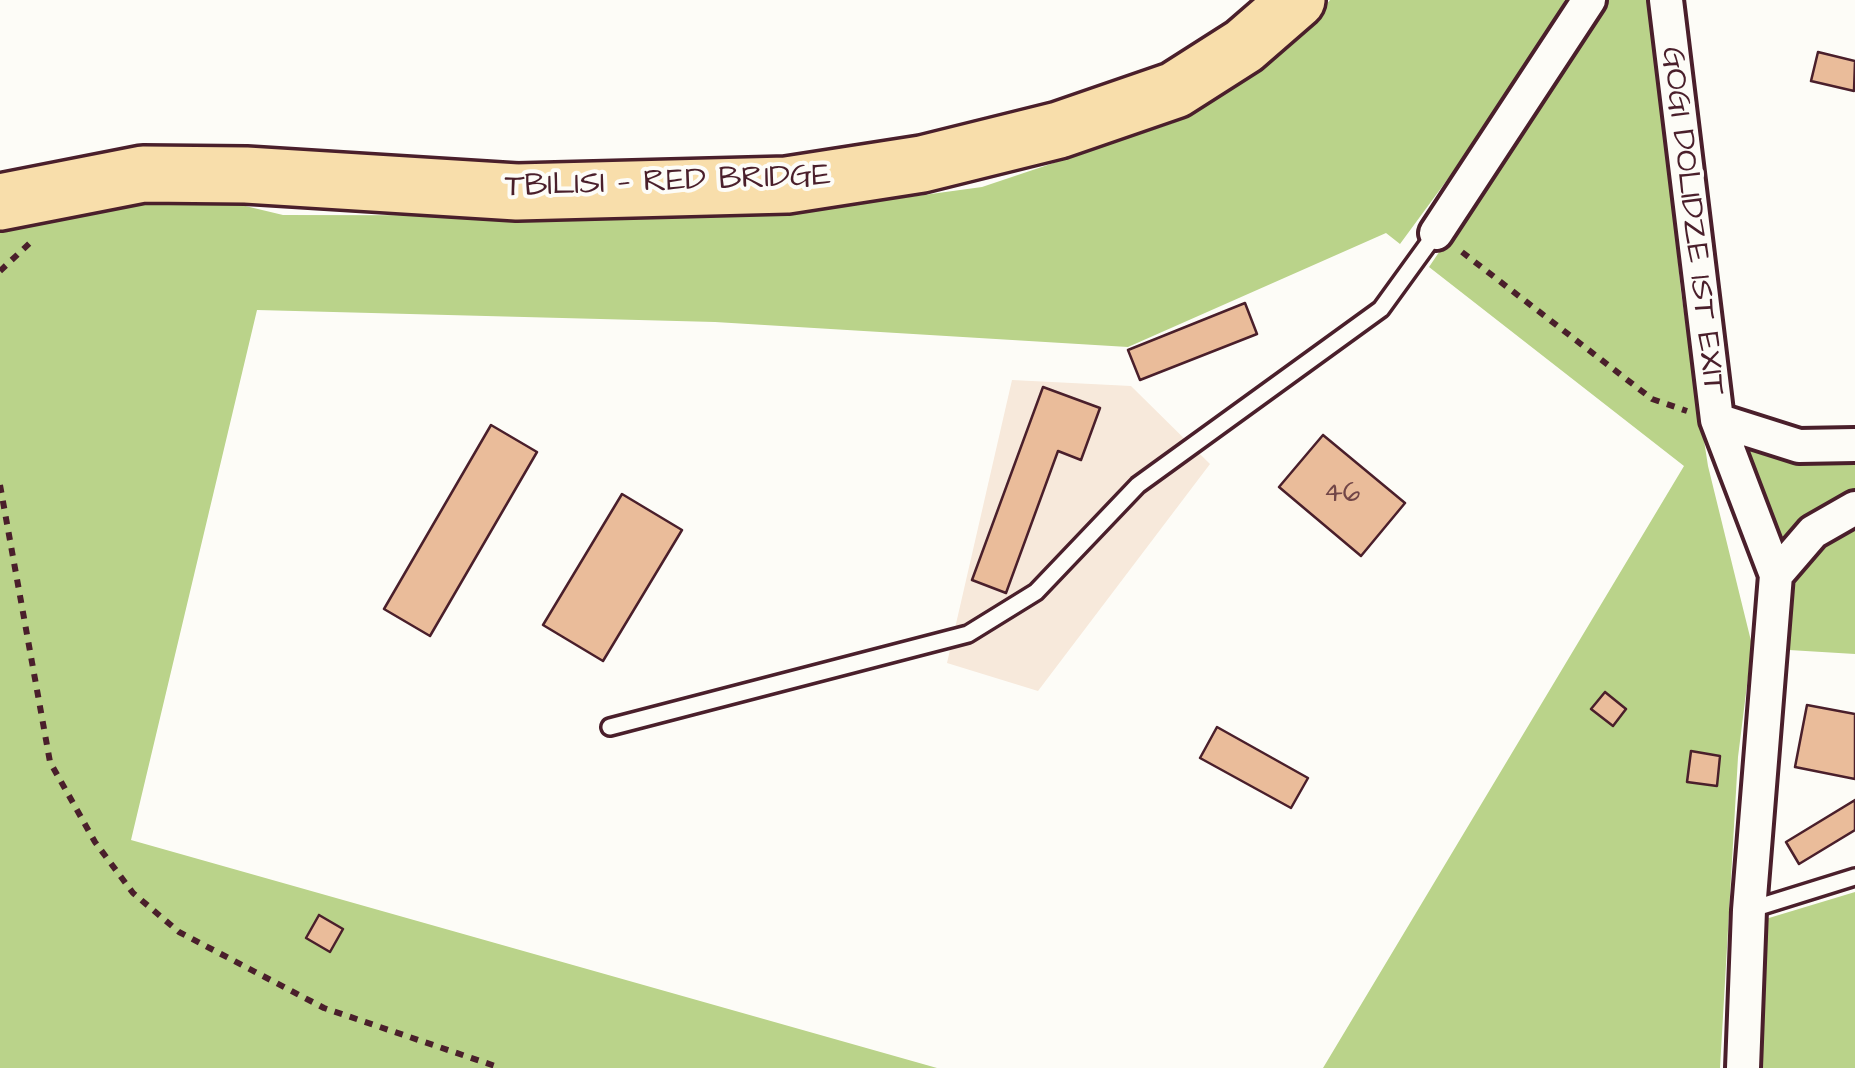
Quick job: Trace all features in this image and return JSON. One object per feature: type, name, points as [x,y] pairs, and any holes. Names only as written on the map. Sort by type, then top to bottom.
[{"type":"highway","name":"TBILISI — RED BRIDGE","points":[[0,202],[143,174],[246,175],[517,192],[787,185],[922,164],[1059,130],[1176,90],[1244,46],[1297,0]]},
{"type":"street","points":[[1436,233],[1589,0]]},
{"type":"street","name":"GOGI DOLIDZE 1ST EXIT","points":[[1666,0],[1717,420],[1799,446],[1855,445]]},
{"type":"street","points":[[1717,420],[1776,575],[1749,910],[1743,1068]]},
{"type":"street","points":[[1776,575],[1812,532],[1855,508]]},
{"type":"lane","points":[[610,727],[968,634],[1036,592],[1138,484],[1381,309],[1436,233]]},
{"type":"lane","points":[[1749,910],[1855,877]]},
{"type":"path","points":[[1436,233],[1652,399],[1717,420]]},
{"type":"path","points":[[0,485],[50,762],[96,842],[134,893],[179,932],[324,1008],[501,1068]]},
{"type":"shaded area","points":[[1012,380],[1131,386],[1210,464],[1038,691],[947,663]]},
{"type":"green space","points":[[1330,0],[1565,0],[1516,86],[1400,244],[1386,233],[1128,347],[715,322],[257,310],[131,840],[937,1068],[0,1068],[0,218],[191,193],[283,215],[770,216],[982,187],[1173,123],[1294,43]]},
{"type":"green space","points":[[1609,0],[1652,0],[1681,292],[1708,466],[1752,645],[1738,757],[1720,1068],[1323,1068],[1684,466],[1429,267]]},
{"type":"green space","points":[[1741,446],[1807,462],[1855,457],[1855,498],[1781,549]]},
{"type":"green space","points":[[1855,524],[1855,654],[1789,650],[1792,587],[1808,556]]},
{"type":"green space","points":[[1855,892],[1855,1068],[1757,1068],[1759,921]]},
{"type":"building","points":[[1818,52],[1855,61],[1854,91],[1811,81]]},
{"type":"building","points":[[1245,303],[1257,334],[1140,380],[1128,350]]},
{"type":"building","points":[[1043,387],[1100,408],[1081,460],[1058,451],[1006,593],[972,580]]},
{"type":"building","points":[[491,425],[537,452],[430,636],[384,609]]},
{"type":"building","points":[[1323,435],[1405,503],[1361,556],[1279,487]]},
{"type":"building","points":[[622,494],[682,530],[603,661],[543,625]]},
{"type":"building","points":[[1605,692],[1626,709],[1613,726],[1591,709]]},
{"type":"building","points":[[1807,705],[1855,714],[1855,779],[1795,767]]},
{"type":"building","points":[[1217,727],[1308,778],[1291,808],[1200,758]]},
{"type":"building","points":[[1691,751],[1720,756],[1717,786],[1687,782]]},
{"type":"building","points":[[1855,800],[1855,830],[1799,864],[1786,842]]},
{"type":"building","points":[[319,915],[343,929],[330,952],[306,938]]}]
